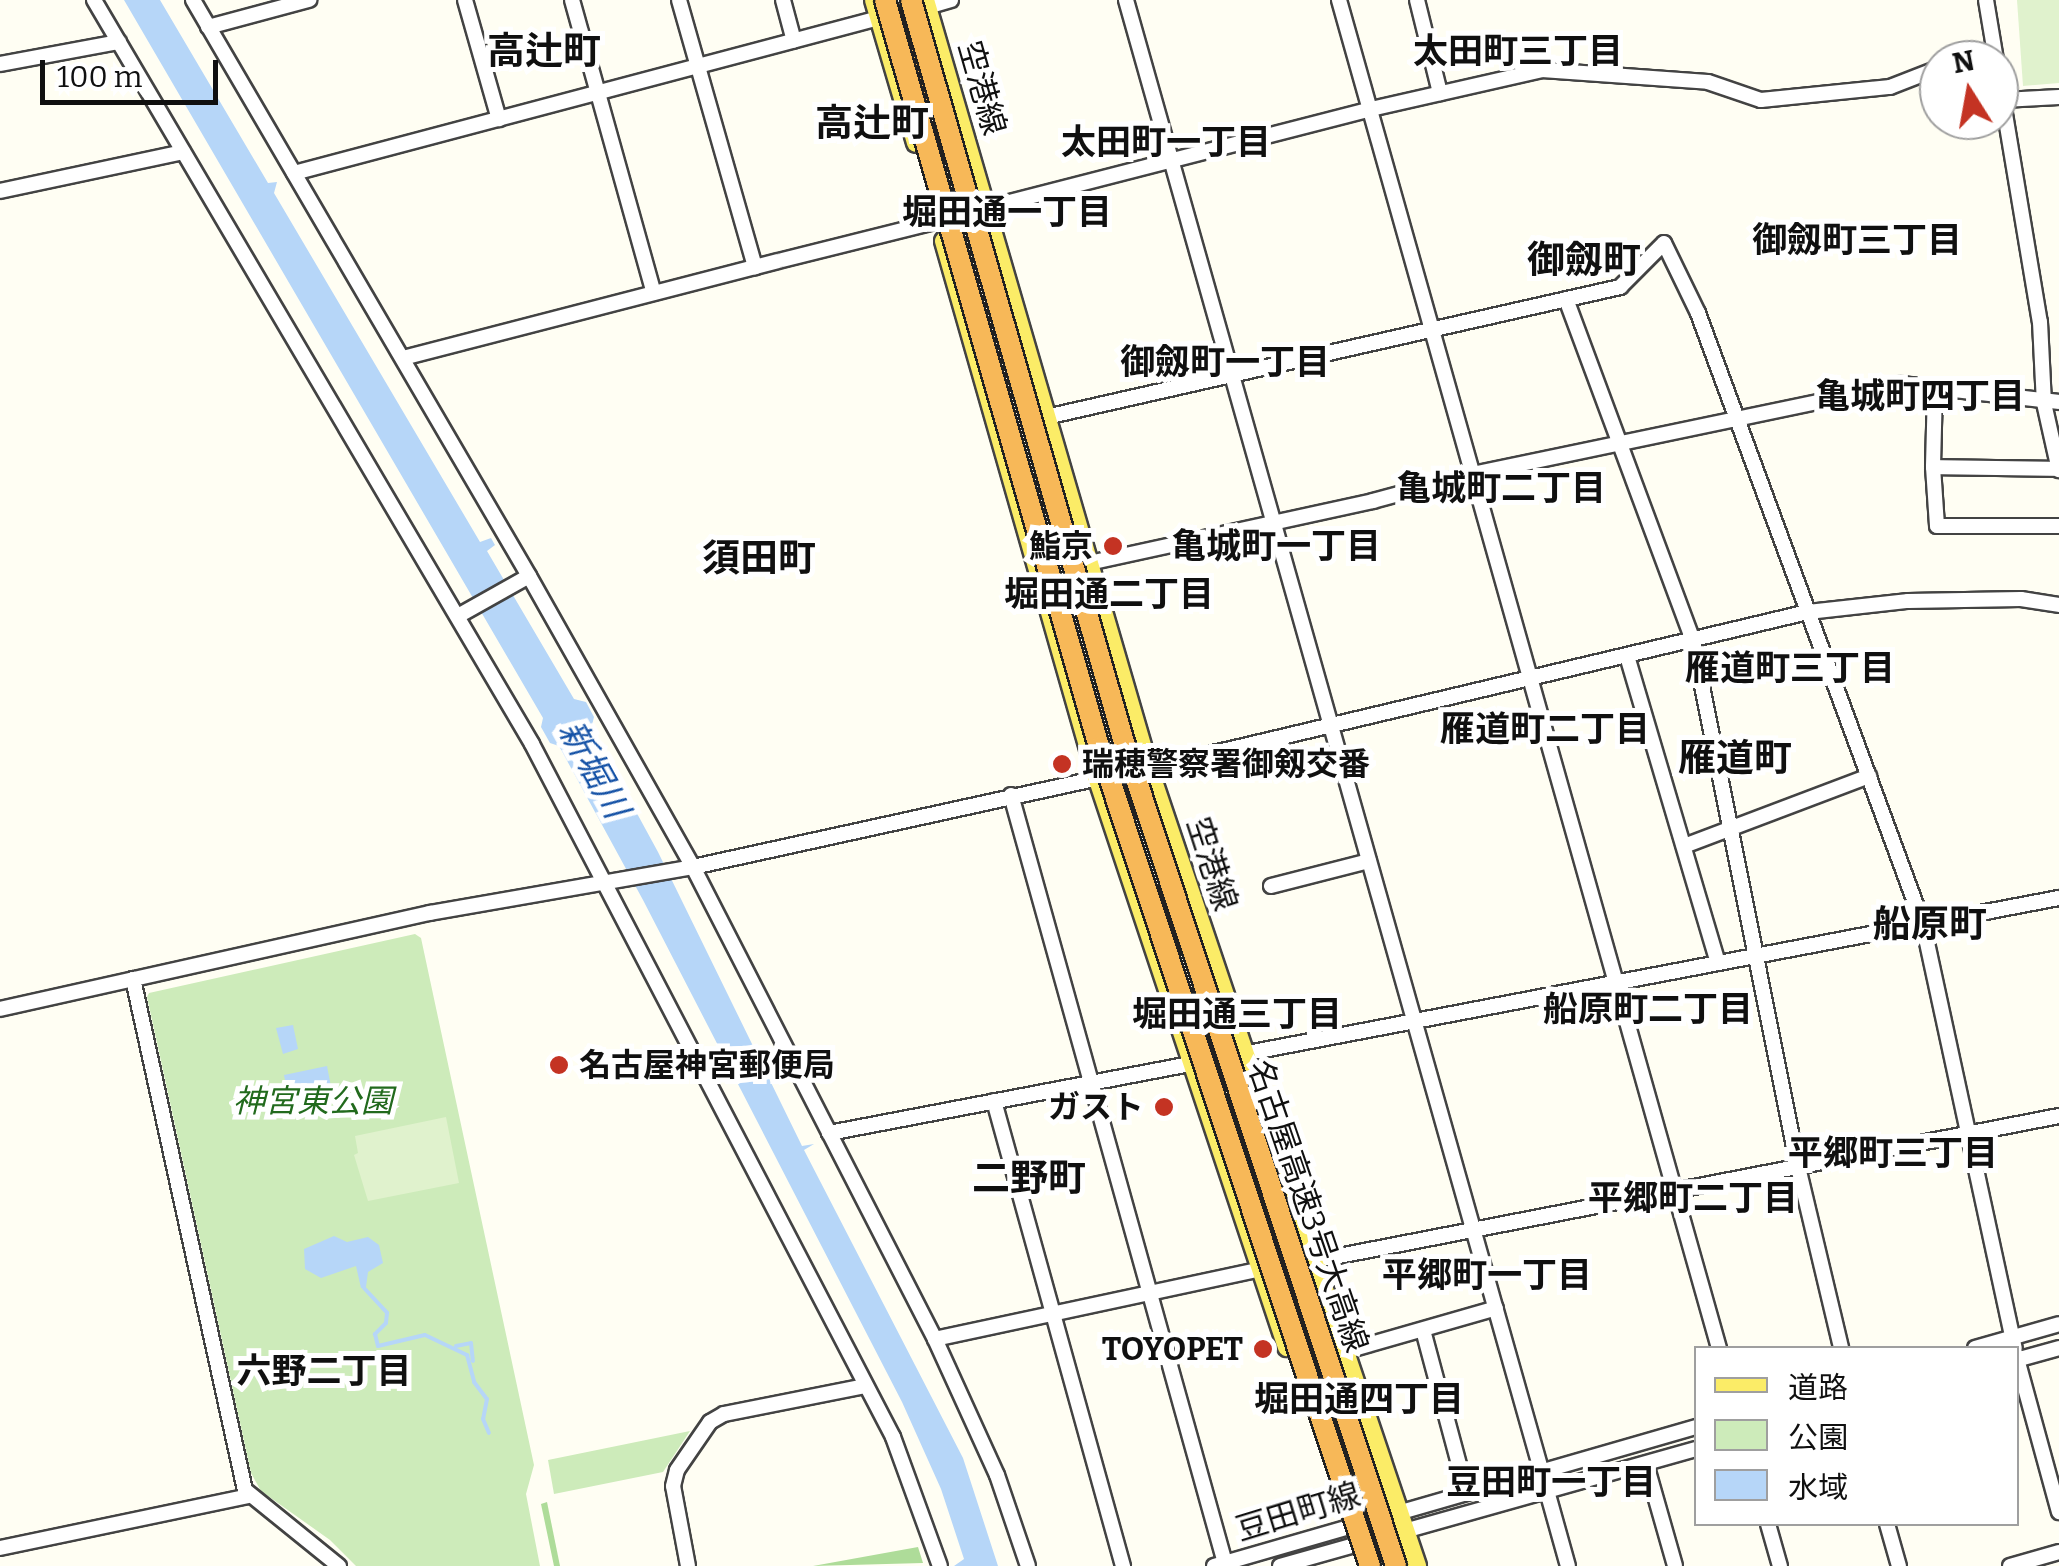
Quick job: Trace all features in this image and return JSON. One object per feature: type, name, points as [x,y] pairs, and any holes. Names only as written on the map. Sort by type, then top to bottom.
[{"type":"highway","points":[[918,2],[911,34],[1077,625],[1168,913],[1211,1012]]},
{"type":"highway","name":"名古屋高速3号大高線","points":[[918,2],[1078,590],[1211,1012],[1396,1566]]},
{"type":"highway","name":"名古屋高速3号大高線","points":[[879,6],[1099,746],[1366,1566]]},
{"type":"highway","points":[[1258,1232],[1280,1272],[1384,1566]]},
{"type":"main road","name":"空港線","points":[[918,2],[986,208],[1148,766],[1417,1566]]},
{"type":"main road","points":[[879,6],[1097,778],[1260,1269],[1366,1566]]},
{"type":"street","points":[[94,0],[464,613],[611,881],[892,1437],[940,1566]]},
{"type":"street","points":[[193,0],[403,358],[829,1133],[935,1339],[997,1475],[1028,1566]]},
{"type":"street","points":[[208,27],[309,0]]},
{"type":"street","points":[[465,0],[499,120]]},
{"type":"street","points":[[572,0],[654,293]]},
{"type":"street","points":[[679,0],[755,267]]},
{"type":"street","points":[[783,0],[794,41]]},
{"type":"street","points":[[918,2],[951,0]]},
{"type":"street","points":[[1126,0],[1541,1470]]},
{"type":"street","points":[[1339,0],[1718,1346]]},
{"type":"street","points":[[1416,0],[1440,93]]},
{"type":"street","points":[[1986,0],[1993,40]]},
{"type":"street","points":[[294,174],[794,41],[879,6]]},
{"type":"street","points":[[0,64],[119,42]]},
{"type":"street","points":[[986,208],[1370,109],[1542,70],[1708,82],[1761,100],[1890,88],[1919,76]]},
{"type":"street","points":[[2019,99],[2059,96]]},
{"type":"street","points":[[1932,466],[2059,469],[2040,322],[2010,140]]},
{"type":"street","points":[[0,191],[183,152]]},
{"type":"street","points":[[403,358],[939,221]]},
{"type":"street","points":[[1046,417],[1620,287],[1664,244],[1698,313],[1923,924],[2014,1346]]},
{"type":"street","points":[[1566,299],[1693,641],[1798,1167],[1841,1346]]},
{"type":"street","points":[[1090,563],[1474,474],[1738,422],[1902,384],[2052,403]]},
{"type":"street","points":[[1936,389],[1932,466],[1938,526],[2059,526]]},
{"type":"street","points":[[464,613],[524,579]]},
{"type":"street","points":[[0,1009],[430,913],[686,868],[1097,778],[1808,612],[1908,601],[2021,599],[2059,605]]},
{"type":"street","points":[[1627,656],[1718,963]]},
{"type":"street","points":[[1684,846],[1868,776]]},
{"type":"street","points":[[1011,796],[1151,1294],[1220,1564]]},
{"type":"street","points":[[1271,886],[1370,861]]},
{"type":"street","points":[[829,1133],[2059,898]]},
{"type":"street","points":[[133,979],[248,1496],[339,1566]]},
{"type":"street","points":[[994,1100],[1123,1566]]},
{"type":"street","points":[[1313,1261],[2059,1116]]},
{"type":"street","points":[[935,1339],[1260,1269]]},
{"type":"street","points":[[1343,1352],[1496,1308]]},
{"type":"street","points":[[2019,1349],[2059,1324]]},
{"type":"street","points":[[1423,1330],[1466,1491]]},
{"type":"street","points":[[2019,1352],[2059,1348]]},
{"type":"street","points":[[2019,1367],[2059,1512]]},
{"type":"street","points":[[688,1566],[674,1478],[710,1422],[724,1414],[865,1386]]},
{"type":"street","name":"豆田町線","points":[[1220,1564],[1348,1524],[1694,1428]]},
{"type":"street","name":"豆田町線","points":[[1280,1566],[1694,1451]]},
{"type":"street","points":[[1646,1464],[1675,1566]]},
{"type":"street","points":[[1547,1491],[1568,1566]]},
{"type":"street","points":[[0,1548],[248,1496]]},
{"type":"street","points":[[1769,1526],[1780,1566]]},
{"type":"street","points":[[1888,1526],[1899,1566]]},
{"type":"street","points":[[2010,1566],[2059,1552]]},
{"type":"green space","points":[[2017,0],[2059,0],[2059,83],[2023,86]]},
{"type":"green space","name":"神宮東公園","points":[[415,934],[421,938],[534,1465],[526,1494],[540,1566],[356,1566],[330,1540],[261,1491],[251,1473],[147,997],[149,993]]},
{"type":"green space","points":[[446,1117],[459,1183],[368,1201],[354,1155],[358,1153],[355,1136]]},
{"type":"green space","points":[[690,1431],[663,1472],[554,1494],[548,1460]]},
{"type":"green space","points":[[547,1502],[560,1566],[554,1566],[541,1504]]},
{"type":"green space","points":[[918,1547],[923,1563],[813,1566]]},
{"type":"water","name":"新堀川","points":[[124,0],[160,0],[268,183],[277,182],[274,193],[480,542],[491,538],[495,545],[487,551],[574,699],[586,702],[594,717],[591,729],[658,852],[802,1146],[814,1144],[804,1150],[963,1458],[998,1566],[954,1566],[964,1559],[941,1489],[902,1402],[643,900],[559,746],[550,743],[541,727],[543,718]]},
{"type":"water","points":[[293,1025],[298,1049],[283,1054],[276,1028]]},
{"type":"water","points":[[327,1066],[332,1092],[289,1100],[284,1075]]},
{"type":"water","points":[[334,1236],[347,1242],[368,1237],[379,1245],[383,1263],[368,1272],[366,1287],[361,1288],[356,1266],[321,1278],[305,1269],[304,1249]]},
{"type":"waterway","points":[[364,1288],[387,1313],[386,1323],[375,1334],[378,1346],[425,1335],[467,1355],[474,1382],[487,1399],[483,1419],[489,1433]]},
{"type":"waterway","points":[[456,1346],[471,1343],[473,1361]]},
{"type":"place","name":"鮨京","points":[[1113,546]]},
{"type":"place","name":"瑞穂警察署御剱交番","points":[[1062,764]]},
{"type":"place","name":"名古屋神宮郵便局","points":[[559,1065]]},
{"type":"place","name":"ガスト","points":[[1164,1107]]},
{"type":"place","name":"TOYOPET","points":[[1263,1349]]},
{"type":"district","name":"太田町三丁目","points":[[1518,51]]},
{"type":"district","name":"高辻町","points":[[544,52]]},
{"type":"district","name":"高辻町","points":[[872,124]]},
{"type":"district","name":"太田町一丁目","points":[[1166,142]]},
{"type":"district","name":"堀田通一丁目","points":[[1007,212]]},
{"type":"district","name":"御劔町三丁目","points":[[1857,240]]},
{"type":"district","name":"御劔町","points":[[1584,261]]},
{"type":"district","name":"御劔町一丁目","points":[[1225,362]]},
{"type":"district","name":"亀城町四丁目","points":[[1920,396]]},
{"type":"district","name":"亀城町二丁目","points":[[1501,488]]},
{"type":"district","name":"亀城町一丁目","points":[[1276,546]]},
{"type":"district","name":"須田町","points":[[759,559]]},
{"type":"district","name":"堀田通二丁目","points":[[1109,594]]},
{"type":"district","name":"雁道町三丁目","points":[[1790,668]]},
{"type":"district","name":"雁道町二丁目","points":[[1545,729]]},
{"type":"district","name":"雁道町","points":[[1735,759]]},
{"type":"district","name":"船原町","points":[[1930,925]]},
{"type":"district","name":"船原町二丁目","points":[[1648,1009]]},
{"type":"district","name":"堀田通三丁目","points":[[1237,1014]]},
{"type":"district","name":"平郷町三丁目","points":[[1893,1153]]},
{"type":"district","name":"二野町","points":[[1029,1179]]},
{"type":"district","name":"平郷町二丁目","points":[[1693,1198]]},
{"type":"district","name":"平郷町一丁目","points":[[1487,1275]]},
{"type":"district","name":"六野二丁目","points":[[324,1371]]},
{"type":"district","name":"堀田通四丁目","points":[[1359,1399]]},
{"type":"district","name":"豆田町一丁目","points":[[1551,1482]]}]
